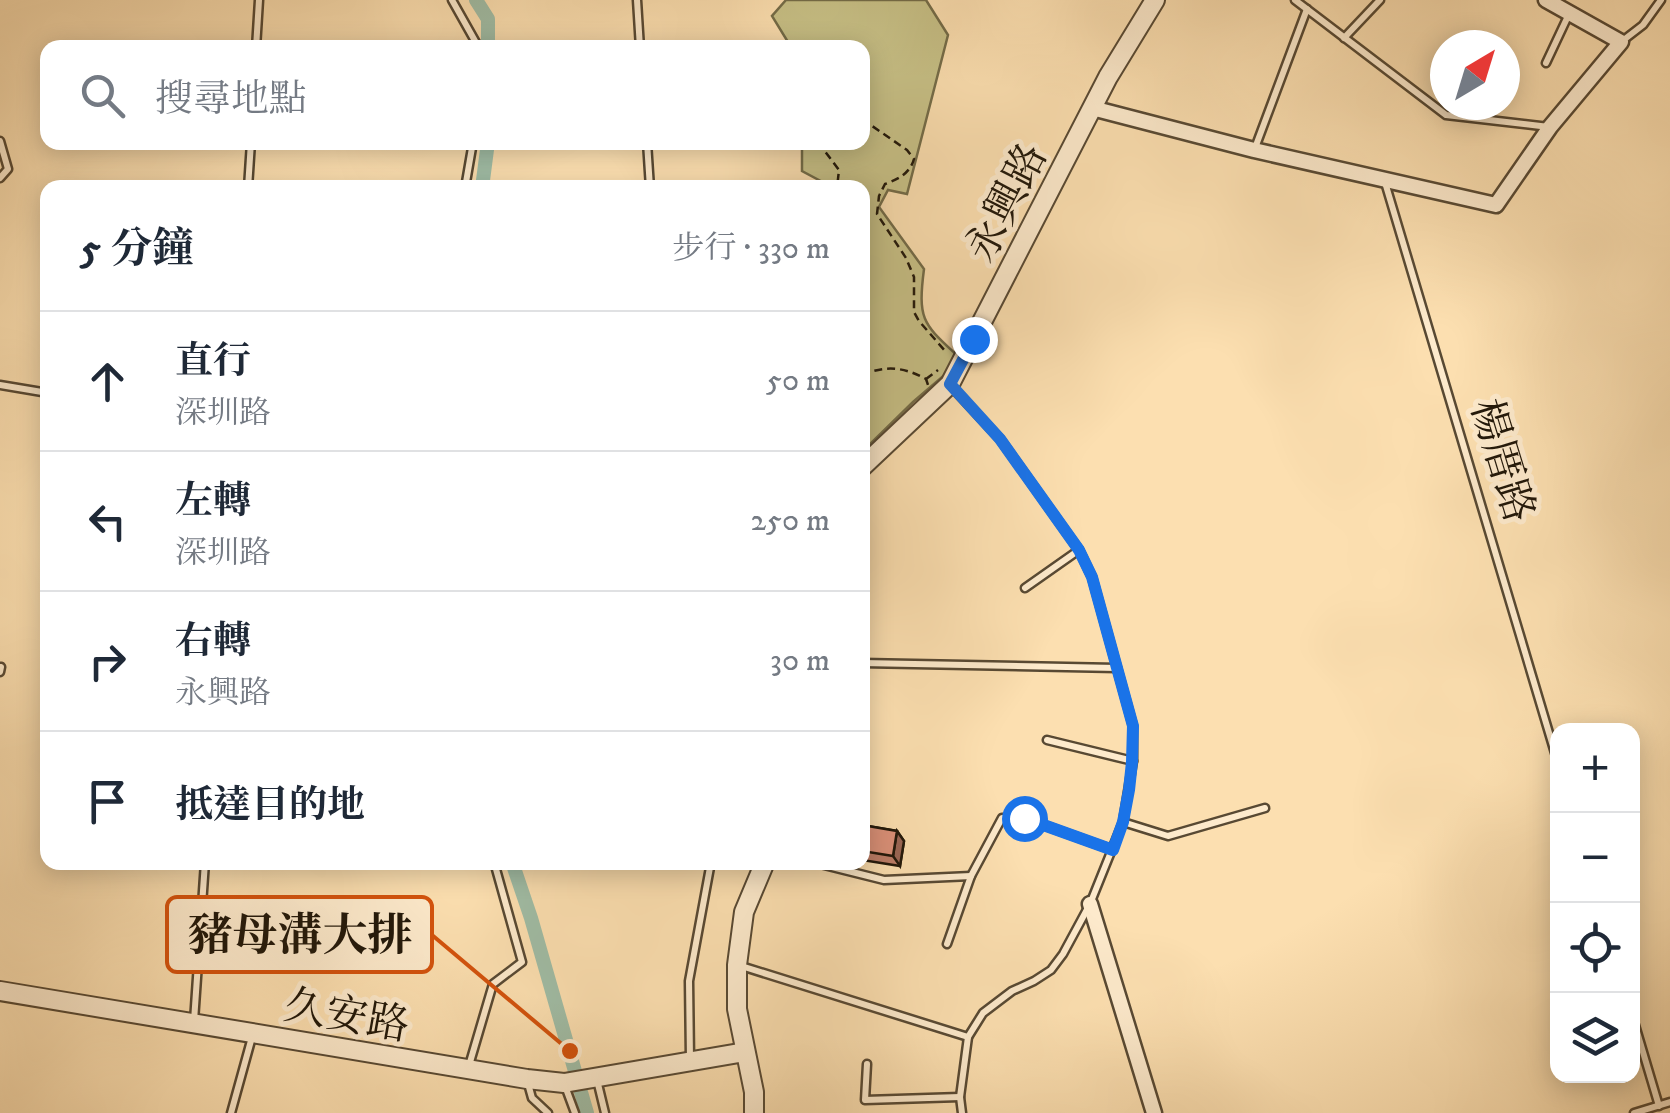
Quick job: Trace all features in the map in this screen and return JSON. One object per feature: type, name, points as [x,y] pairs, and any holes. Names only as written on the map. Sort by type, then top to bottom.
[{"type":"street","name":"永興路","points":[[870,459],[954,377],[1108,77],[1155,0]]},
{"type":"street","points":[[1092,108],[1496,206],[1550,127],[1621,42],[1546,0]]},
{"type":"street","points":[[754,1113],[754,1092],[737,1010],[736,965],[744,912],[762,870]]},
{"type":"street","points":[[1090,904],[1154,1113]]},
{"type":"street","name":"久安路","points":[[0,991],[564,1083],[745,1052]]},
{"type":"lane","points":[[256,40],[259,0]]},
{"type":"lane","points":[[452,0],[474,40]]},
{"type":"lane","points":[[636,0],[639,40]]},
{"type":"lane","points":[[1295,0],[1446,115],[1550,127]]},
{"type":"lane","points":[[1344,38],[1380,0]]},
{"type":"lane","points":[[1621,42],[1643,26],[1661,0]]},
{"type":"lane","points":[[1254,150],[1308,9]]},
{"type":"lane","points":[[1546,62],[1569,13]]},
{"type":"lane","points":[[0,141],[8,169],[0,178]]},
{"type":"lane","points":[[248,180],[250,150]]},
{"type":"lane","points":[[466,180],[472,150]]},
{"type":"lane","points":[[648,150],[649,180]]},
{"type":"lane","name":"楊厝路","points":[[1384,178],[1550,736]]},
{"type":"lane","points":[[954,377],[1079,550],[1092,577],[1133,726],[1123,822],[1090,904],[1064,954],[1051,970],[1012,990],[984,1013],[968,1037],[960,1097],[962,1113]]},
{"type":"lane","points":[[0,385],[40,392]]},
{"type":"lane","points":[[1025,588],[1079,550]]},
{"type":"lane","points":[[870,663],[1117,668]]},
{"type":"lane","points":[[1047,740],[1132,762]]},
{"type":"lane","points":[[1123,822],[1168,836],[1265,808]]},
{"type":"lane","points":[[947,944],[970,876],[1002,818],[1024,818],[1113,850]]},
{"type":"lane","points":[[194,1023],[204,870]]},
{"type":"lane","points":[[468,1070],[493,984],[522,962],[496,870]]},
{"type":"lane","points":[[690,1061],[689,981],[710,870]]},
{"type":"lane","points":[[844,870],[884,880],[970,876]]},
{"type":"lane","points":[[736,965],[968,1037]]},
{"type":"lane","points":[[231,1113],[253,1033]]},
{"type":"lane","points":[[1640,1043],[1659,1106]]},
{"type":"lane","points":[[867,1064],[865,1100],[960,1097]]},
{"type":"lane","points":[[596,1078],[605,1113]]},
{"type":"lane","points":[[527,1079],[532,1098],[548,1113]]},
{"type":"lane","points":[[564,1083],[575,1113]]},
{"type":"lane","points":[[1634,1113],[1670,1102]]},
{"type":"path","points":[[870,125],[914,158],[912,168],[898,180],[885,184],[877,214],[914,277],[914,312],[942,346],[954,377]]},
{"type":"path","points":[[824,150],[839,170],[838,180]]},
{"type":"path","points":[[870,371],[881,367],[913,372],[926,380],[933,398]]},
{"type":"shaded area","points":[[786,0],[926,0],[948,35],[907,194],[888,190],[879,207],[924,269],[922,301],[926,321],[962,360],[870,444],[870,180],[819,180],[802,171],[802,150],[870,150],[870,40],[787,40],[772,16]]},
{"type":"building","points":[[870,826],[897,831],[893,856],[870,852]]},
{"type":"waterway","points":[[476,0],[488,19],[488,40]]},
{"type":"waterway","points":[[483,180],[487,150]]},
{"type":"waterway","points":[[515,870],[587,1113]]},
{"type":"place","name":"豬母溝大排","points":[[570,1051]]},
{"type":"route","points":[[974,339],[950,384],[1000,439],[1079,550],[1092,577],[1133,726],[1129,790],[1113,850],[1024,818]]}]
